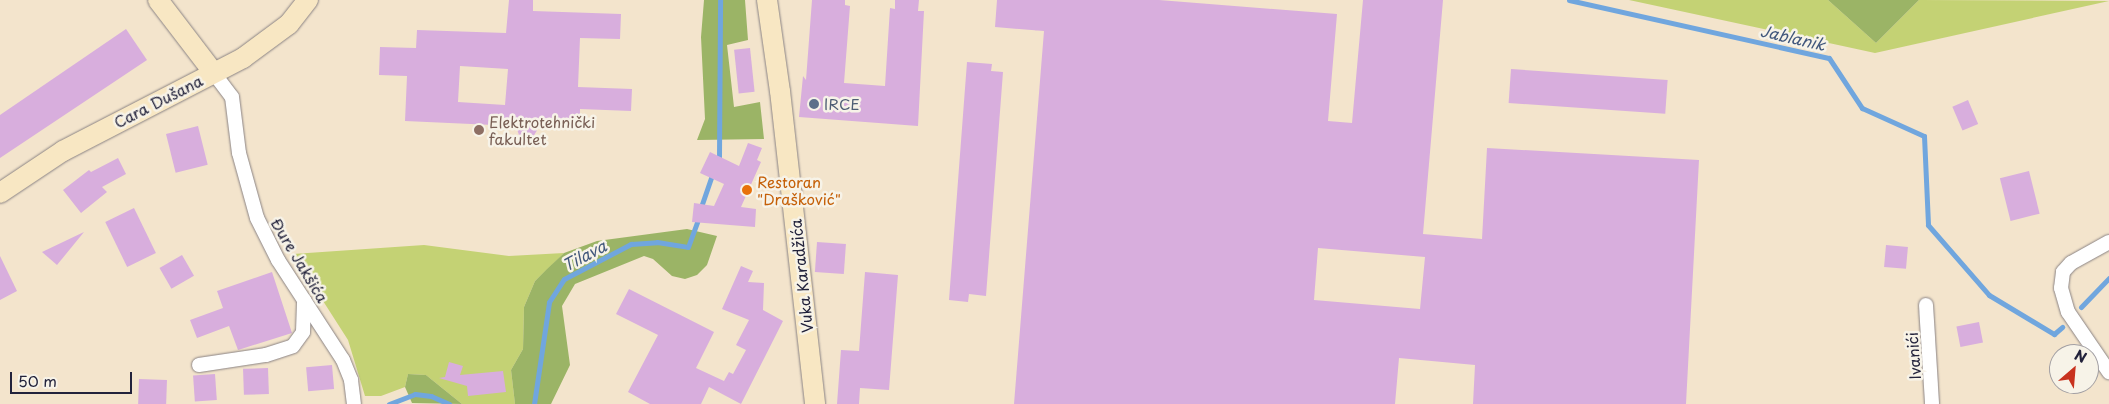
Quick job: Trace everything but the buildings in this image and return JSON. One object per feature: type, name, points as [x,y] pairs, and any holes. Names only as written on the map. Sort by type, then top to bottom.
[{"type":"street","points":[[158,0],[213,72]]},
{"type":"street","name":"Cara Dušana","points":[[0,193],[63,151],[213,72],[244,58],[289,24],[308,0]]},
{"type":"street","name":"Vuka Karadžića","points":[[767,0],[780,91],[815,404]]},
{"type":"street","name":"Đure Jakšića","points":[[213,72],[232,97],[239,153],[257,218],[278,260],[343,360],[351,380],[354,404]]},
{"type":"street","points":[[2109,242],[2072,263],[2063,272],[2061,288],[2068,312],[2109,372]]},
{"type":"street","points":[[199,365],[266,354],[294,346],[303,332],[304,300]]},
{"type":"street","name":"Ivanići","points":[[1926,305],[1932,404]]},
{"type":"green space","points":[[704,0],[745,0],[748,40],[727,45],[734,107],[760,102],[764,139],[697,140],[705,119],[701,37]]},
{"type":"green space","points":[[1629,0],[1828,0],[1876,43],[1919,0],[2109,1],[1875,53]]},
{"type":"green space","points":[[1828,0],[1919,0],[1876,43]]},
{"type":"green space","points":[[687,229],[717,236],[707,265],[697,275],[685,279],[672,276],[653,259],[644,256],[575,284],[562,306],[570,365],[551,404],[515,404],[511,370],[523,349],[524,307],[535,281],[564,253],[597,241]]},
{"type":"green space","points":[[424,245],[509,256],[564,253],[535,281],[524,307],[523,349],[511,370],[515,404],[462,404],[426,375],[408,374],[405,387],[381,396],[365,396],[348,340],[293,254]]},
{"type":"green space","points":[[408,374],[426,375],[462,404],[412,403],[405,387]]},
{"type":"waterway","name":"Tilava","points":[[719,157],[720,0]]},
{"type":"waterway","name":"Jablanik","points":[[1569,0],[1829,58],[1862,108],[1924,136],[1928,225],[1989,295],[2054,334],[2062,327]]},
{"type":"waterway","name":"Tilava","points":[[702,204],[711,178]]},
{"type":"waterway","name":"Tilava","points":[[534,404],[549,302],[564,279],[631,244],[657,242],[688,247],[697,222]]},
{"type":"waterway","name":"Jablanik","points":[[2081,307],[2109,278]]},
{"type":"waterway","name":"Tilava","points":[[389,404],[415,394],[431,396],[449,404]]},
{"type":"place","name":"IRCE","points":[[814,104]]},
{"type":"place","name":"Elektrotehnički fakultet","points":[[479,130]]},
{"type":"place","name":"Restoran \"Drašković\"","points":[[747,190]]}]
